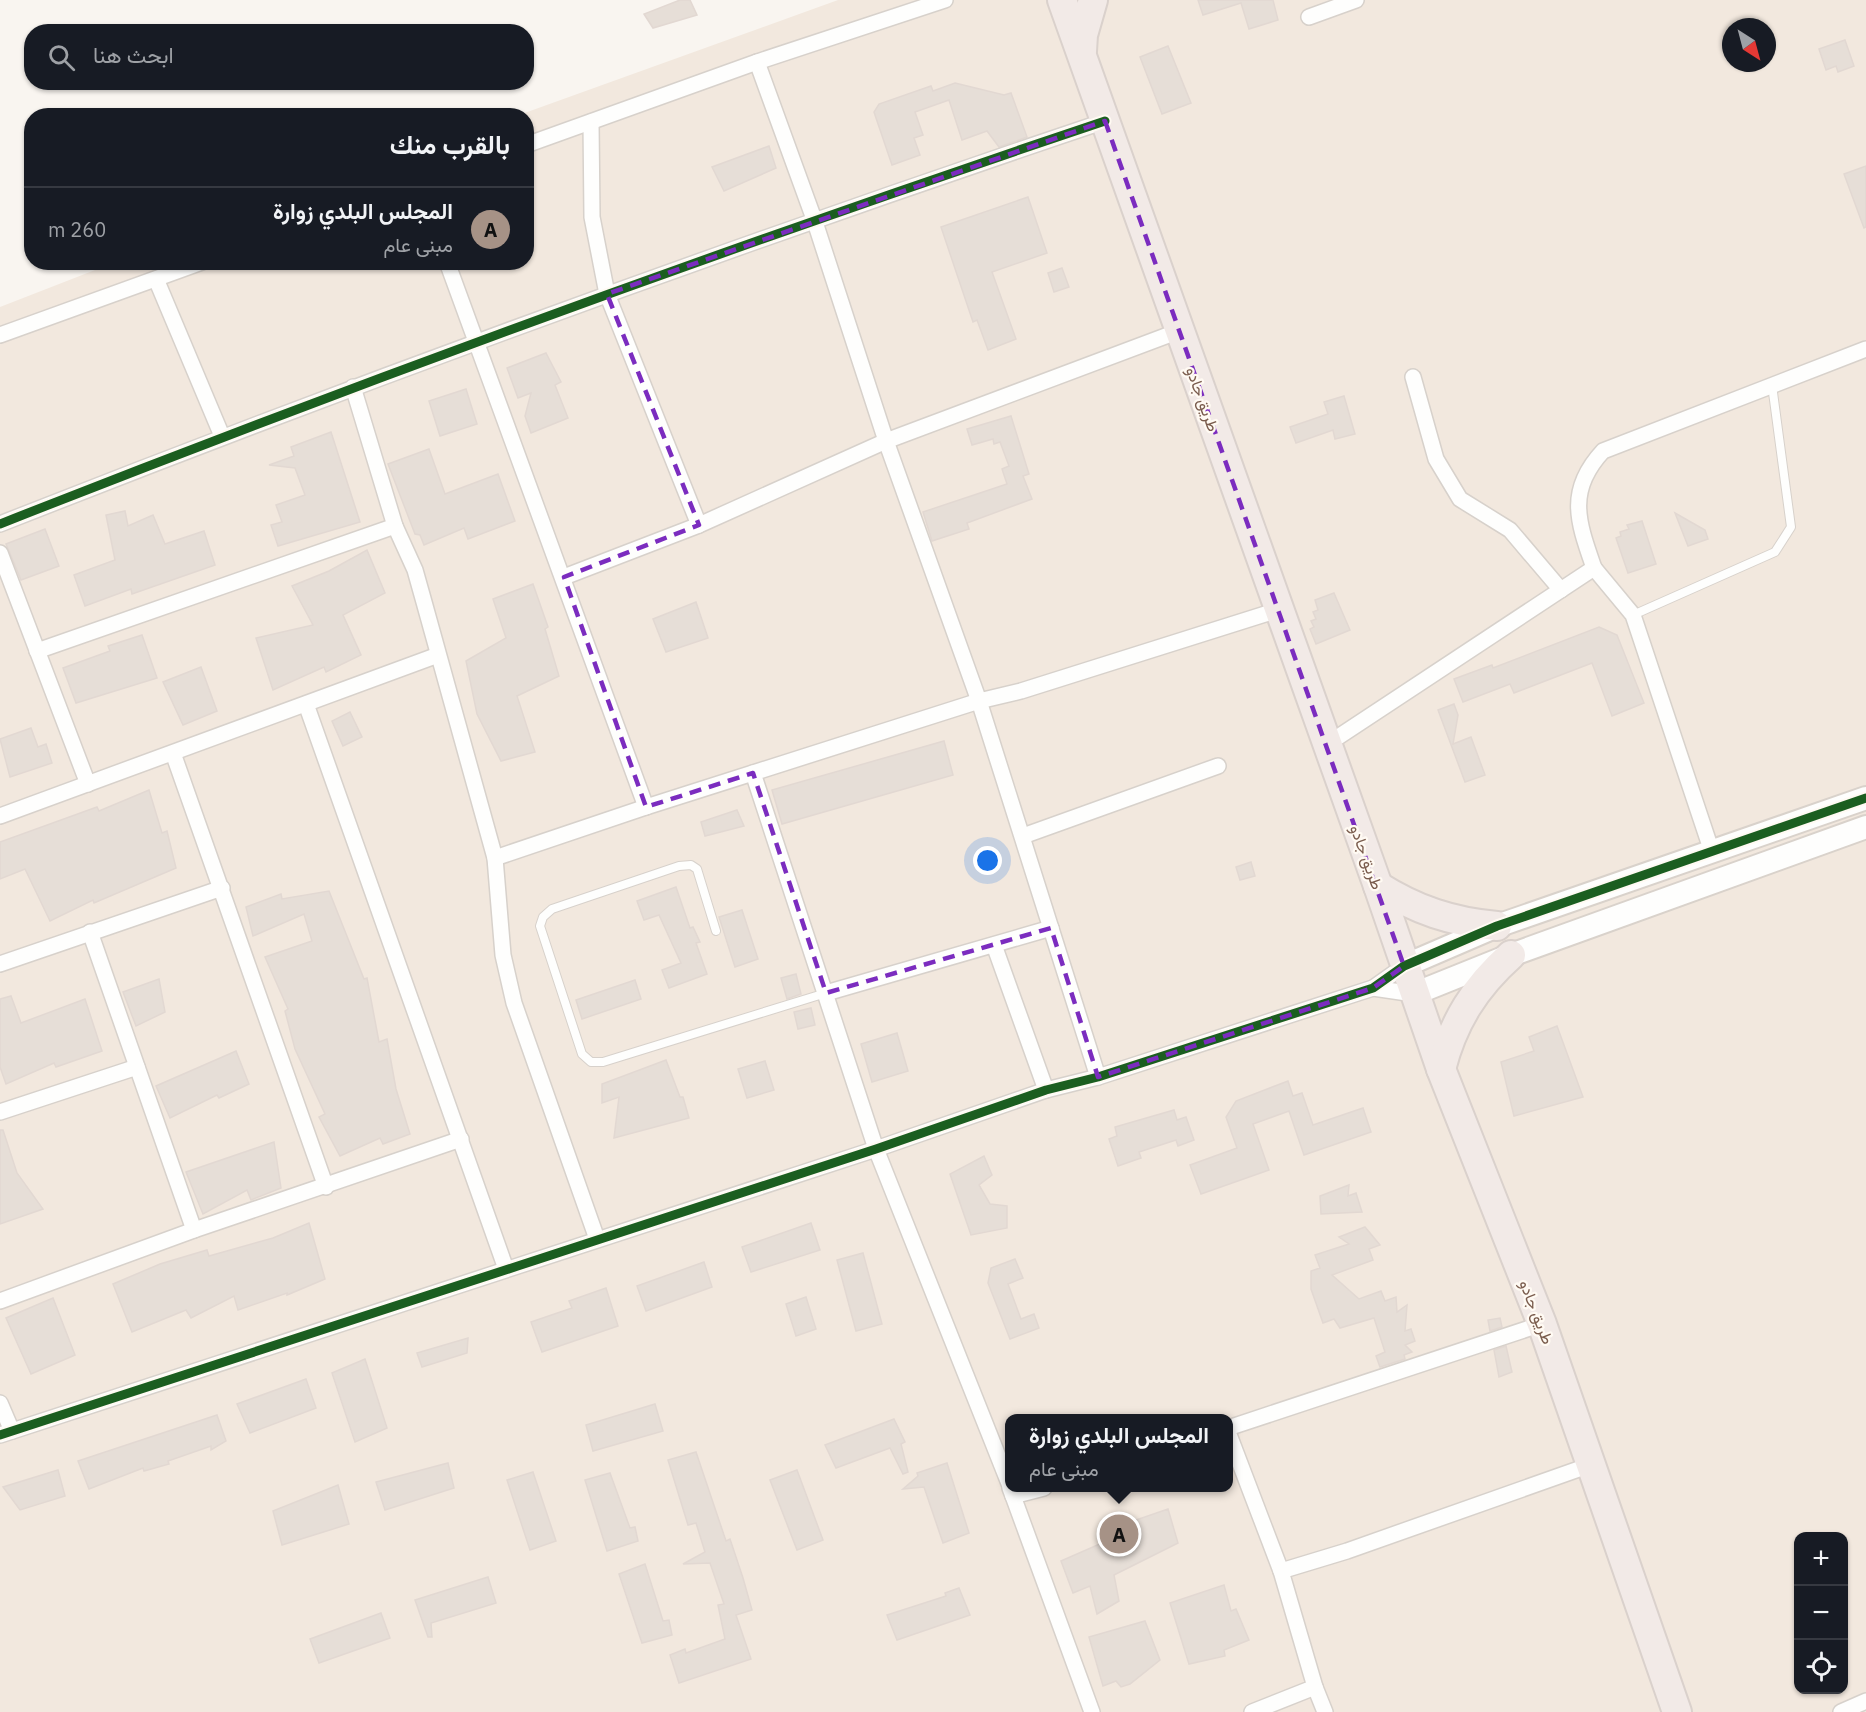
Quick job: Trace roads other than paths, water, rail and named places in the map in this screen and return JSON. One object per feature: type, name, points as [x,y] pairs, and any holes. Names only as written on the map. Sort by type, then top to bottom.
[{"type":"highway","name":"طريق جادو","points":[[1062,0],[1441,1069],[1542,1324],[1593,1464],[1677,1712]]},
{"type":"highway","points":[[1081,56],[1083,35],[1093,0]]},
{"type":"highway","points":[[1378,886],[1407,903],[1447,919],[1497,926]]},
{"type":"highway","points":[[1441,1069],[1451,1036],[1466,1006],[1494,970],[1511,955]]},
{"type":"street","points":[[534,142],[757,62],[945,0]]},
{"type":"street","points":[[1309,17],[1356,0]]},
{"type":"street","points":[[757,62],[814,219],[886,441],[979,701],[1098,1077]]},
{"type":"street","points":[[0,524],[222,436],[607,294],[814,219],[1105,121]]},
{"type":"street","points":[[591,122],[592,217],[607,294],[699,525]]},
{"type":"street","points":[[0,335],[180,270]]},
{"type":"street","points":[[450,270],[564,577],[646,807]]},
{"type":"street","points":[[156,279],[222,436]]},
{"type":"street","points":[[564,577],[699,525],[886,441],[1179,332]]},
{"type":"street","points":[[1712,852],[1633,615],[1594,568],[1578,521],[1579,490],[1588,467],[1603,451],[1866,349]]},
{"type":"street","points":[[1413,377],[1436,459],[1460,499],[1510,530],[1561,590]]},
{"type":"street","points":[[352,387],[395,526],[415,570],[495,858],[503,955],[514,1003],[597,1239]]},
{"type":"street","points":[[37,651],[395,526]]},
{"type":"street","points":[[0,553],[88,784]]},
{"type":"street","points":[[1326,745],[1594,568]]},
{"type":"street","points":[[495,858],[646,807],[979,701],[1021,691],[1278,610]]},
{"type":"street","points":[[0,816],[438,655]]},
{"type":"street","points":[[306,704],[506,1269]]},
{"type":"street","points":[[173,753],[326,1187]]},
{"type":"street","points":[[1023,836],[1218,766]]},
{"type":"street","points":[[753,773],[876,1149],[1005,1475]]},
{"type":"street","points":[[0,1403],[6,1433],[876,1149],[1046,1090],[1098,1077],[1373,988],[1404,966],[1497,926],[1866,798]]},
{"type":"street","points":[[1373,988],[1414,994],[1511,955],[1866,827]]},
{"type":"street","points":[[0,964],[222,888]]},
{"type":"street","points":[[826,993],[1051,928]]},
{"type":"street","points":[[90,932],[194,1230]]},
{"type":"street","points":[[994,945],[1046,1090]]},
{"type":"street","points":[[0,1112],[137,1067]]},
{"type":"street","points":[[0,1301],[194,1230],[326,1187],[461,1139]]},
{"type":"street","points":[[1233,1428],[1542,1324]]},
{"type":"street","points":[[1233,1443],[1281,1571],[1324,1712]]},
{"type":"street","points":[[1281,1571],[1347,1551],[1593,1464]]},
{"type":"street","points":[[1012,1492],[1092,1712]]},
{"type":"street","points":[[1252,1712],[1315,1687]]},
{"type":"street","points":[[1841,1712],[1866,1701]]},
{"type":"lane","points":[[1633,615],[1775,552],[1791,527],[1772,385]]},
{"type":"lane","points":[[716,931],[697,869],[691,865],[679,866],[552,909],[543,917],[540,926],[582,1054],[591,1062],[603,1062],[826,993]]},
{"type":"place","name":"المجلس البلدي زوارة","points":[[1119,1534]]}]
